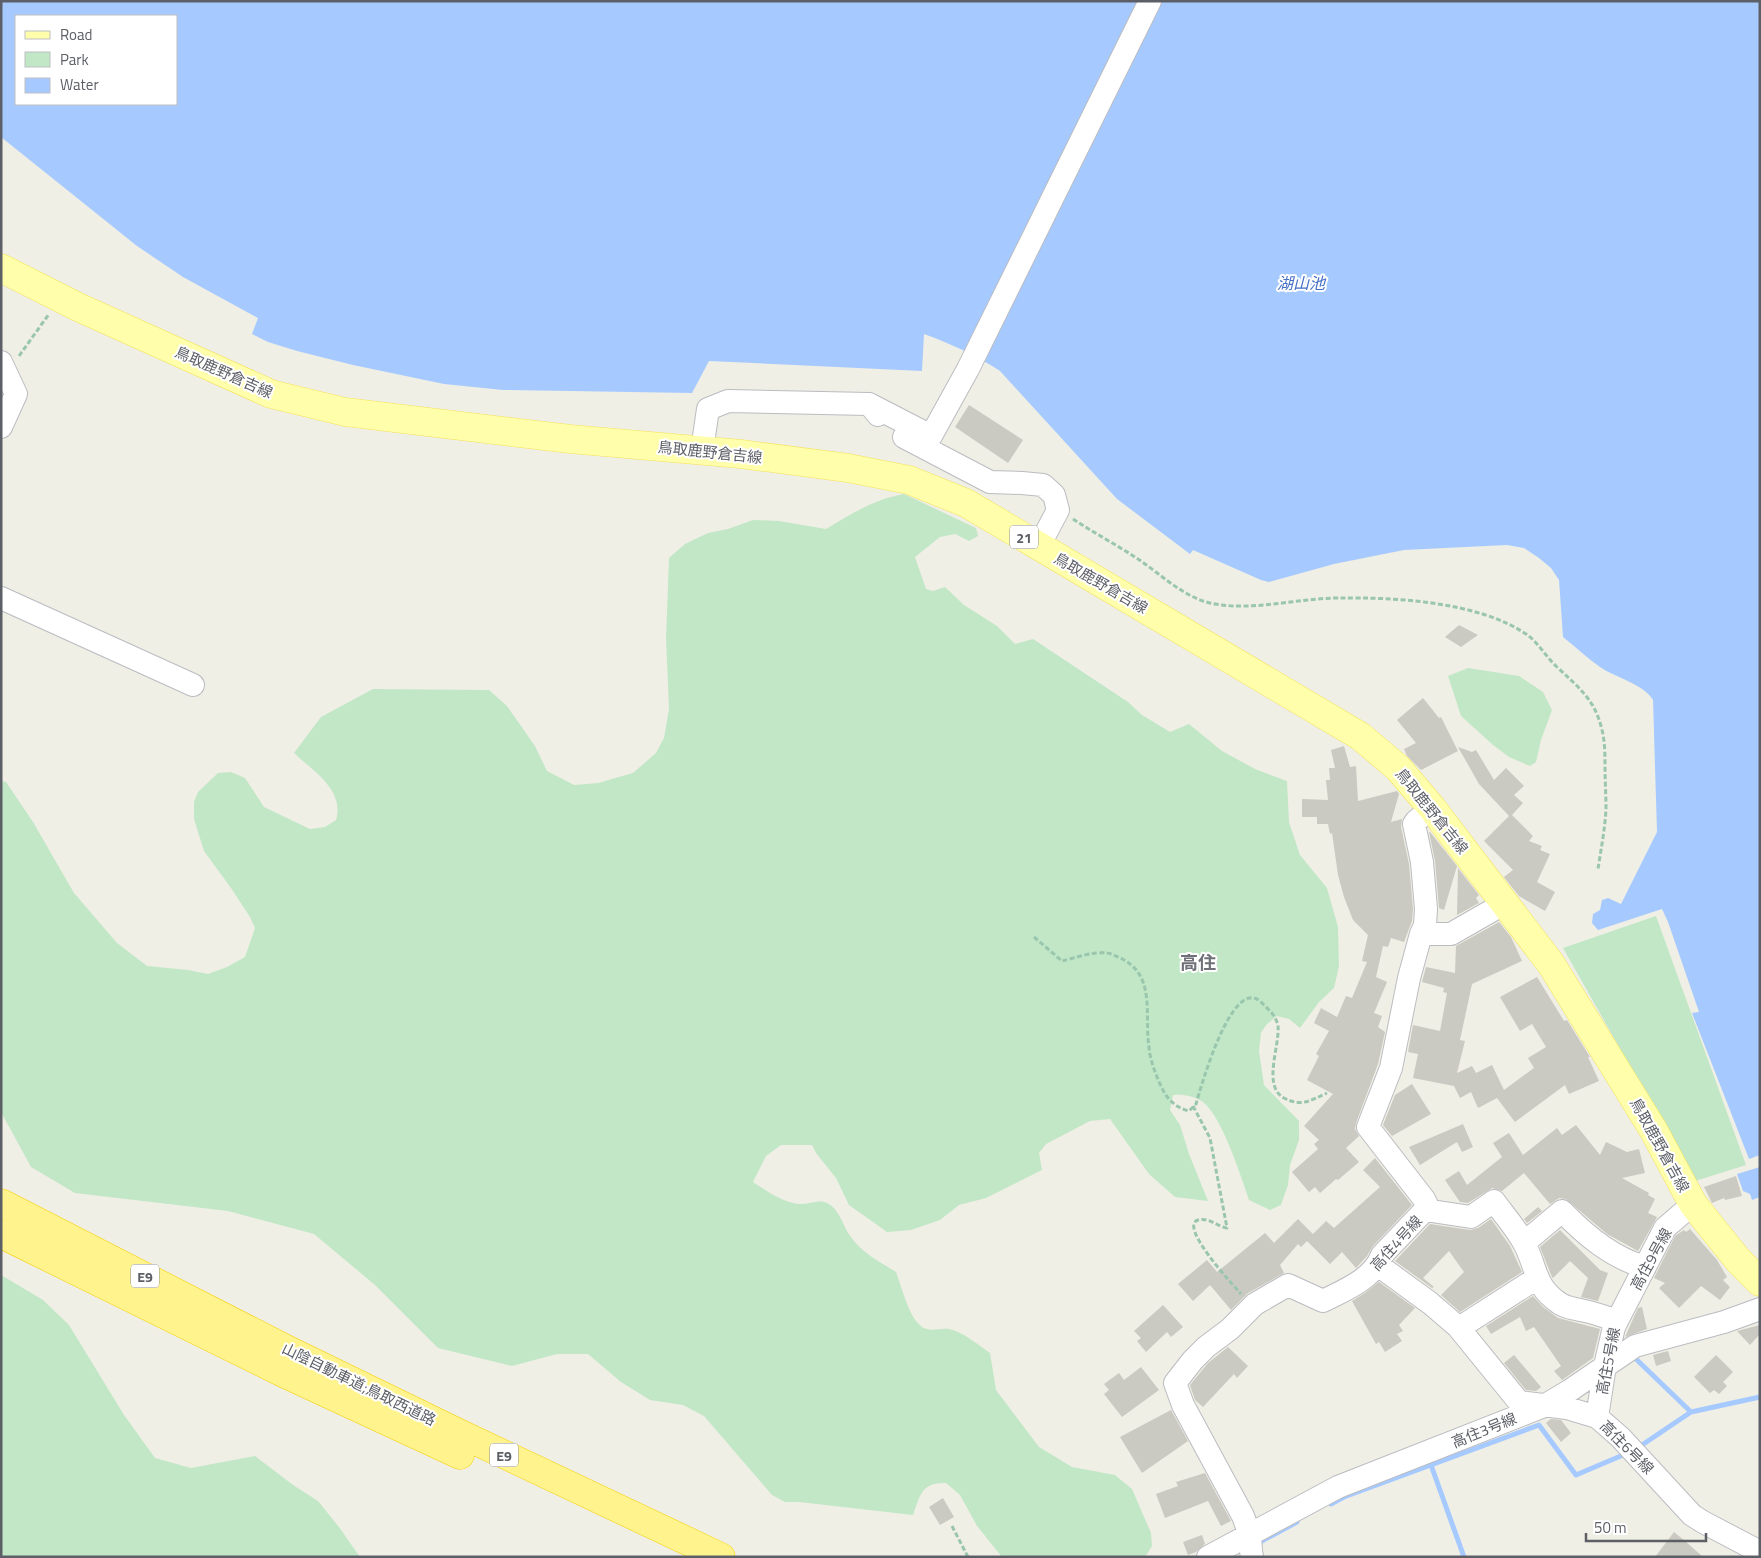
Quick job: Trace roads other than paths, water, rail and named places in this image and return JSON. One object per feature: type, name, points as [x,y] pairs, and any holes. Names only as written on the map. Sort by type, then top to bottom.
[{"type":"highway","name":"山陰自動車道;鳥取西道路","points":[[1,1202],[314,1363],[721,1557]]},
{"type":"highway","name":"山陰自動車道;鳥取西道路","points":[[1,1234],[280,1372],[687,1557]]},
{"type":"main road","name":"鳥取鹿野倉吉線","points":[[1,268],[61,298],[271,394],[345,412],[570,439],[702,450],[848,468],[910,480],[966,503],[1360,736],[1398,768],[1432,808],[1551,964],[1654,1131],[1693,1204],[1738,1260],[1760,1282]]},
{"type":"street","points":[[702,450],[708,409],[728,401],[870,404],[931,436],[968,369],[1150,1]]},
{"type":"street","points":[[1,427],[16,394],[9,361]]},
{"type":"street","points":[[870,404],[891,431],[990,482],[1042,486],[1054,495],[1058,510],[1039,546]]},
{"type":"street","points":[[1,598],[194,685]]},
{"type":"street","name":"高住4号線","points":[[1251,1546],[1243,1516],[1183,1405],[1175,1383],[1206,1347],[1230,1329],[1252,1307],[1288,1284],[1324,1301],[1356,1284],[1378,1265],[1382,1255],[1427,1206],[1424,1199],[1368,1127],[1391,1068],[1409,978],[1425,925],[1426,909],[1422,862],[1414,824],[1416,820],[1432,808]]},
{"type":"street","points":[[1421,934],[1451,934],[1505,903]]},
{"type":"street","name":"高住5号線","points":[[1425,1210],[1471,1216],[1494,1201],[1524,1243],[1542,1287],[1558,1302],[1570,1308],[1617,1321],[1614,1326],[1605,1366],[1597,1417]]},
{"type":"street","name":"高住9号線","points":[[1617,1321],[1665,1228],[1693,1204]]},
{"type":"street","points":[[1524,1243],[1562,1211],[1573,1223],[1607,1250],[1645,1267]]},
{"type":"street","name":"高住6号線","points":[[1378,1265],[1459,1328],[1519,1402],[1567,1408],[1597,1417],[1620,1437],[1692,1515],[1760,1552]]},
{"type":"street","points":[[1459,1328],[1537,1278]]},
{"type":"street","name":"高住3号線","points":[[1208,1557],[1251,1546],[1338,1487],[1544,1406],[1635,1346],[1724,1322],[1760,1309]]},
{"type":"water","name":"湖山池","points":[[1,1],[1760,1],[1760,1155],[1749,1159],[1692,1013],[1699,1012],[1662,909],[1598,930],[1592,923],[1593,914],[1600,910],[1602,900],[1608,898],[1621,904],[1657,832],[1653,700],[1649,694],[1636,685],[1600,667],[1563,637],[1559,580],[1551,568],[1524,548],[1507,545],[1404,550],[1334,564],[1269,582],[1193,550],[1190,554],[1117,499],[1000,371],[963,350],[924,334],[922,371],[709,361],[692,393],[503,390],[444,384],[353,365],[268,342],[252,334],[258,318],[183,277],[137,246],[1,137]]},
{"type":"water","points":[[1760,1167],[1760,1197],[1752,1200],[1750,1194],[1743,1191],[1737,1174]]},
{"type":"waterway","points":[[1637,1360],[1691,1412]]},
{"type":"waterway","points":[[1639,1447],[1691,1412],[1760,1397]]},
{"type":"waterway","points":[[1331,1504],[1344,1497],[1539,1425],[1576,1475],[1623,1455]]},
{"type":"waterway","points":[[1431,1465],[1464,1557]]},
{"type":"waterway","points":[[1260,1542],[1297,1522]]},
{"type":"district","name":"高住","points":[[1198,962]]}]
